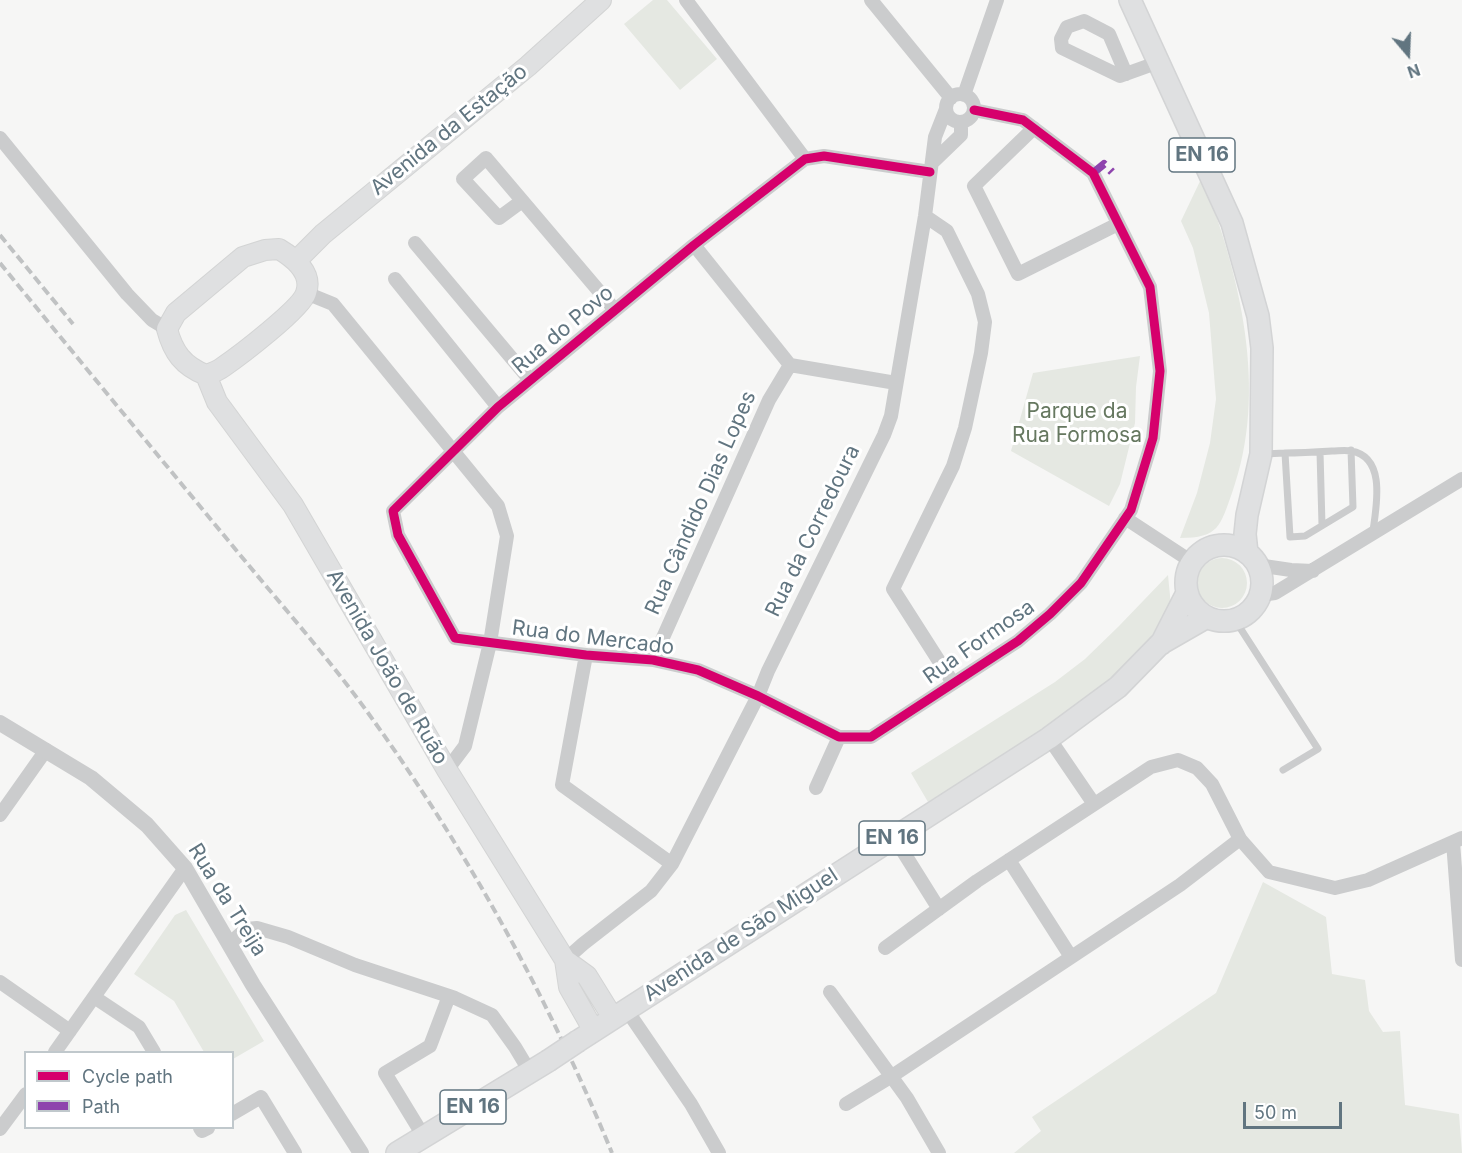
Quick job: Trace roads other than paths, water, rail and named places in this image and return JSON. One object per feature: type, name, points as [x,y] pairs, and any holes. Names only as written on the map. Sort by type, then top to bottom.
[{"type":"main road","name":"Avenida da Estação","points":[[297,260],[323,234],[528,66],[601,0]]},
{"type":"main road","name":"EN 16","points":[[1130,0],[1232,223],[1258,316],[1262,348],[1261,454],[1245,534],[1252,559],[1261,574],[1261,595]]},
{"type":"main road","points":[[279,249],[297,260],[306,277],[306,293],[294,310],[221,368],[206,375],[192,370],[171,347],[167,329],[176,313],[243,258],[265,250],[279,249]]},
{"type":"main road","name":"Avenida João de Ruão","points":[[206,375],[217,402],[293,505],[447,770],[565,960]]},
{"type":"main road","name":"EN 16","points":[[1221,546],[1230,534],[1237,511],[1251,458],[1261,403]]},
{"type":"main road","points":[[1194,561],[1201,553],[1221,546],[1230,546],[1252,559]]},
{"type":"main road","name":"EN 16","points":[[1187,592],[1186,581],[1194,561]]},
{"type":"main road","points":[[1187,592],[1191,603],[1198,611],[1216,621],[1235,620],[1251,610],[1261,595]]},
{"type":"main road","name":"Avenida de São Miguel","points":[[1160,644],[1187,592]]},
{"type":"main road","name":"Avenida de São Miguel","points":[[620,1013],[1049,738],[1118,687],[1160,644],[1207,617]]},
{"type":"main road","points":[[565,960],[587,976],[620,1013]]},
{"type":"main road","points":[[565,960],[569,987],[586,1036]]},
{"type":"main road","name":"EN 16","points":[[397,1153],[548,1061],[620,1013]]},
{"type":"street","points":[[686,0],[805,159],[824,156],[932,167],[961,135],[961,122]]},
{"type":"street","points":[[871,0],[954,101],[973,102],[974,110],[970,118],[961,122],[950,117],[954,101]]},
{"type":"street","name":"Rua da Corredoura","points":[[565,960],[651,891],[672,864],[758,696],[768,671],[884,435],[891,416],[925,216],[935,138],[954,101],[997,0]]},
{"type":"street","points":[[1126,74],[1109,34],[1084,21],[1067,27],[1061,39],[1062,48],[1120,76],[1126,74],[1159,62]]},
{"type":"street","name":"Rua Formosa","points":[[758,696],[839,737],[871,737],[1018,641],[1050,614],[1081,583],[1131,510],[1153,438],[1160,371],[1150,287],[1093,173],[1023,120],[974,110]]},
{"type":"street","points":[[1034,128],[974,186],[1018,274],[1118,224]]},
{"type":"street","points":[[0,138],[127,294],[152,320],[167,329]]},
{"type":"street","points":[[522,201],[499,218],[463,179],[486,158],[615,310]]},
{"type":"street","name":"Rua do Povo","points":[[490,643],[455,638],[398,535],[393,511],[498,407],[694,245],[805,159]]},
{"type":"street","points":[[925,216],[947,231],[978,294],[984,322],[981,353],[965,428],[953,466],[893,589],[953,684]]},
{"type":"street","points":[[415,243],[530,380]]},
{"type":"street","points":[[694,245],[790,365],[896,383]]},
{"type":"street","points":[[395,279],[498,407]]},
{"type":"street","points":[[306,293],[333,304],[498,506],[507,536],[490,643],[465,746],[447,770]]},
{"type":"street","name":"Rua Cândido Dias Lopes","points":[[653,660],[769,400],[790,365]]},
{"type":"street","points":[[1261,595],[1275,593],[1462,479]]},
{"type":"street","points":[[1125,518],[1194,561]]},
{"type":"street","points":[[1252,559],[1291,570],[1312,571]]},
{"type":"street","name":"Rua do Mercado","points":[[490,643],[586,655],[653,660],[698,670],[758,696]]},
{"type":"street","points":[[586,655],[562,785],[672,864]]},
{"type":"street","name":"Rua da Treija","points":[[0,723],[91,778],[147,825],[185,868],[285,1037],[361,1153]]},
{"type":"street","points":[[816,788],[839,737]]},
{"type":"street","points":[[1049,738],[1094,804]]},
{"type":"street","points":[[0,815],[46,750]]},
{"type":"street","points":[[885,948],[1009,860],[1151,767],[1178,760],[1197,768],[1212,784],[1240,839],[1269,872],[1335,888],[1368,880],[1457,840],[1462,960]]},
{"type":"street","points":[[894,837],[939,909]]},
{"type":"street","points":[[846,1104],[892,1076],[1180,885],[1240,839]]},
{"type":"street","points":[[1009,860],[1071,957]]},
{"type":"street","points":[[56,1051],[185,868]]},
{"type":"street","points":[[229,944],[246,929],[257,928],[288,937],[355,965],[449,996],[492,1015],[530,1072]]},
{"type":"street","points":[[0,982],[70,1031]]},
{"type":"street","points":[[830,992],[907,1098],[939,1153]]},
{"type":"street","points":[[424,1137],[385,1073],[430,1046],[449,996]]},
{"type":"street","points":[[94,998],[139,1027],[153,1051]]},
{"type":"street","points":[[620,1013],[691,1104],[719,1153]]},
{"type":"street","points":[[0,1129],[24,1097]]},
{"type":"street","points":[[234,1113],[261,1097],[295,1153]]},
{"type":"lane","points":[[1286,453],[1290,537],[1305,536],[1353,507],[1351,450]]},
{"type":"lane","points":[[1261,454],[1351,450],[1365,457],[1375,475],[1377,495],[1373,532]]},
{"type":"lane","points":[[1320,452],[1322,525]]},
{"type":"lane","points":[[1235,620],[1318,749],[1283,770]]},
{"type":"railway","points":[[0,235],[73,324]]},
{"type":"railway","points":[[0,263],[325,657],[360,701],[411,774],[476,878],[535,986],[612,1153]]},
{"type":"park label","name":"Parque da Rua Formosa","points":[[1077,424]]}]
